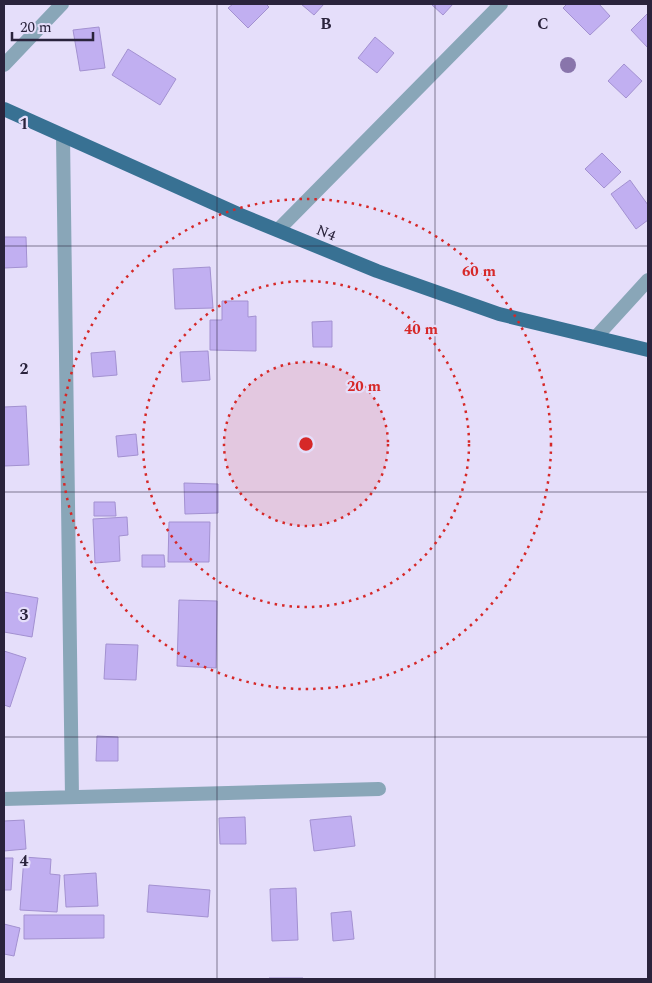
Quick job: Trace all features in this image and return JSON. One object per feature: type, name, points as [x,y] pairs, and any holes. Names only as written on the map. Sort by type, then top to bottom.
[{"type":"main road","name":"N4","points":[[4,109],[278,230],[377,271],[499,314],[648,350]]},
{"type":"street","points":[[4,64],[62,4]]},
{"type":"street","points":[[278,230],[500,4]]},
{"type":"street","points":[[63,136],[72,797]]},
{"type":"street","points":[[596,337],[648,280]]},
{"type":"street","points":[[4,798],[379,790]]},
{"type":"building","points":[[233,4],[266,4],[269,7],[248,28],[228,8]]},
{"type":"building","points":[[301,4],[324,4],[314,15]]},
{"type":"building","points":[[431,4],[453,4],[443,15]]},
{"type":"building","points":[[567,4],[599,4],[610,16],[590,35],[563,8]]},
{"type":"building","points":[[648,13],[648,48],[631,30]]},
{"type":"building","points":[[99,27],[105,68],[80,71],[73,30]]},
{"type":"building","points":[[375,37],[394,53],[377,73],[358,58]]},
{"type":"building","points":[[128,49],[176,79],[160,105],[112,75]]},
{"type":"building","points":[[624,64],[642,81],[626,98],[608,81]]},
{"type":"building","points":[[602,153],[621,172],[604,188],[585,169]]},
{"type":"building","points":[[630,180],[648,205],[648,220],[636,229],[611,194]]},
{"type":"building","points":[[4,237],[26,237],[27,267],[4,268]]},
{"type":"building","points":[[210,267],[213,308],[175,309],[173,269]]},
{"type":"building","points":[[222,301],[248,301],[248,317],[256,316],[256,351],[210,350],[210,320],[222,320]]},
{"type":"building","points":[[332,321],[332,347],[313,347],[312,322]]},
{"type":"building","points":[[115,351],[117,375],[93,377],[91,353]]},
{"type":"building","points":[[208,351],[210,380],[182,382],[180,352]]},
{"type":"building","points":[[26,406],[29,465],[4,466],[4,407]]},
{"type":"building","points":[[136,434],[138,455],[118,457],[116,436]]},
{"type":"building","points":[[184,483],[218,484],[218,513],[185,514]]},
{"type":"building","points":[[94,502],[115,502],[116,516],[94,516]]},
{"type":"building","points":[[127,517],[128,535],[119,536],[120,561],[95,563],[93,519]]},
{"type":"building","points":[[169,522],[210,522],[209,562],[168,562]]},
{"type":"building","points":[[142,555],[164,555],[165,567],[142,567]]},
{"type":"building","points":[[4,592],[38,598],[32,637],[4,632]]},
{"type":"building","points":[[179,600],[217,601],[216,668],[177,666]]},
{"type":"building","points":[[106,644],[138,645],[136,680],[104,679]]},
{"type":"building","points":[[4,651],[26,658],[10,707],[4,705]]},
{"type":"building","points":[[97,736],[118,737],[118,761],[96,761]]},
{"type":"building","points":[[351,816],[355,846],[314,851],[310,820]]},
{"type":"building","points":[[245,817],[246,844],[220,844],[219,818]]},
{"type":"building","points":[[24,820],[26,849],[4,851],[4,821]]},
{"type":"building","points":[[24,857],[51,859],[50,874],[60,875],[57,912],[20,910]]},
{"type":"building","points":[[4,858],[13,858],[11,890],[4,890]]},
{"type":"building","points":[[96,873],[98,906],[66,907],[64,875]]},
{"type":"building","points":[[149,885],[210,890],[208,917],[147,912]]},
{"type":"building","points":[[296,888],[298,940],[272,941],[270,889]]},
{"type":"building","points":[[351,911],[354,939],[333,941],[331,913]]},
{"type":"building","points":[[24,915],[104,915],[104,938],[24,939]]},
{"type":"building","points":[[4,924],[20,928],[14,956],[4,954]]},
{"type":"building","points":[[303,978],[303,979],[269,979]]}]
